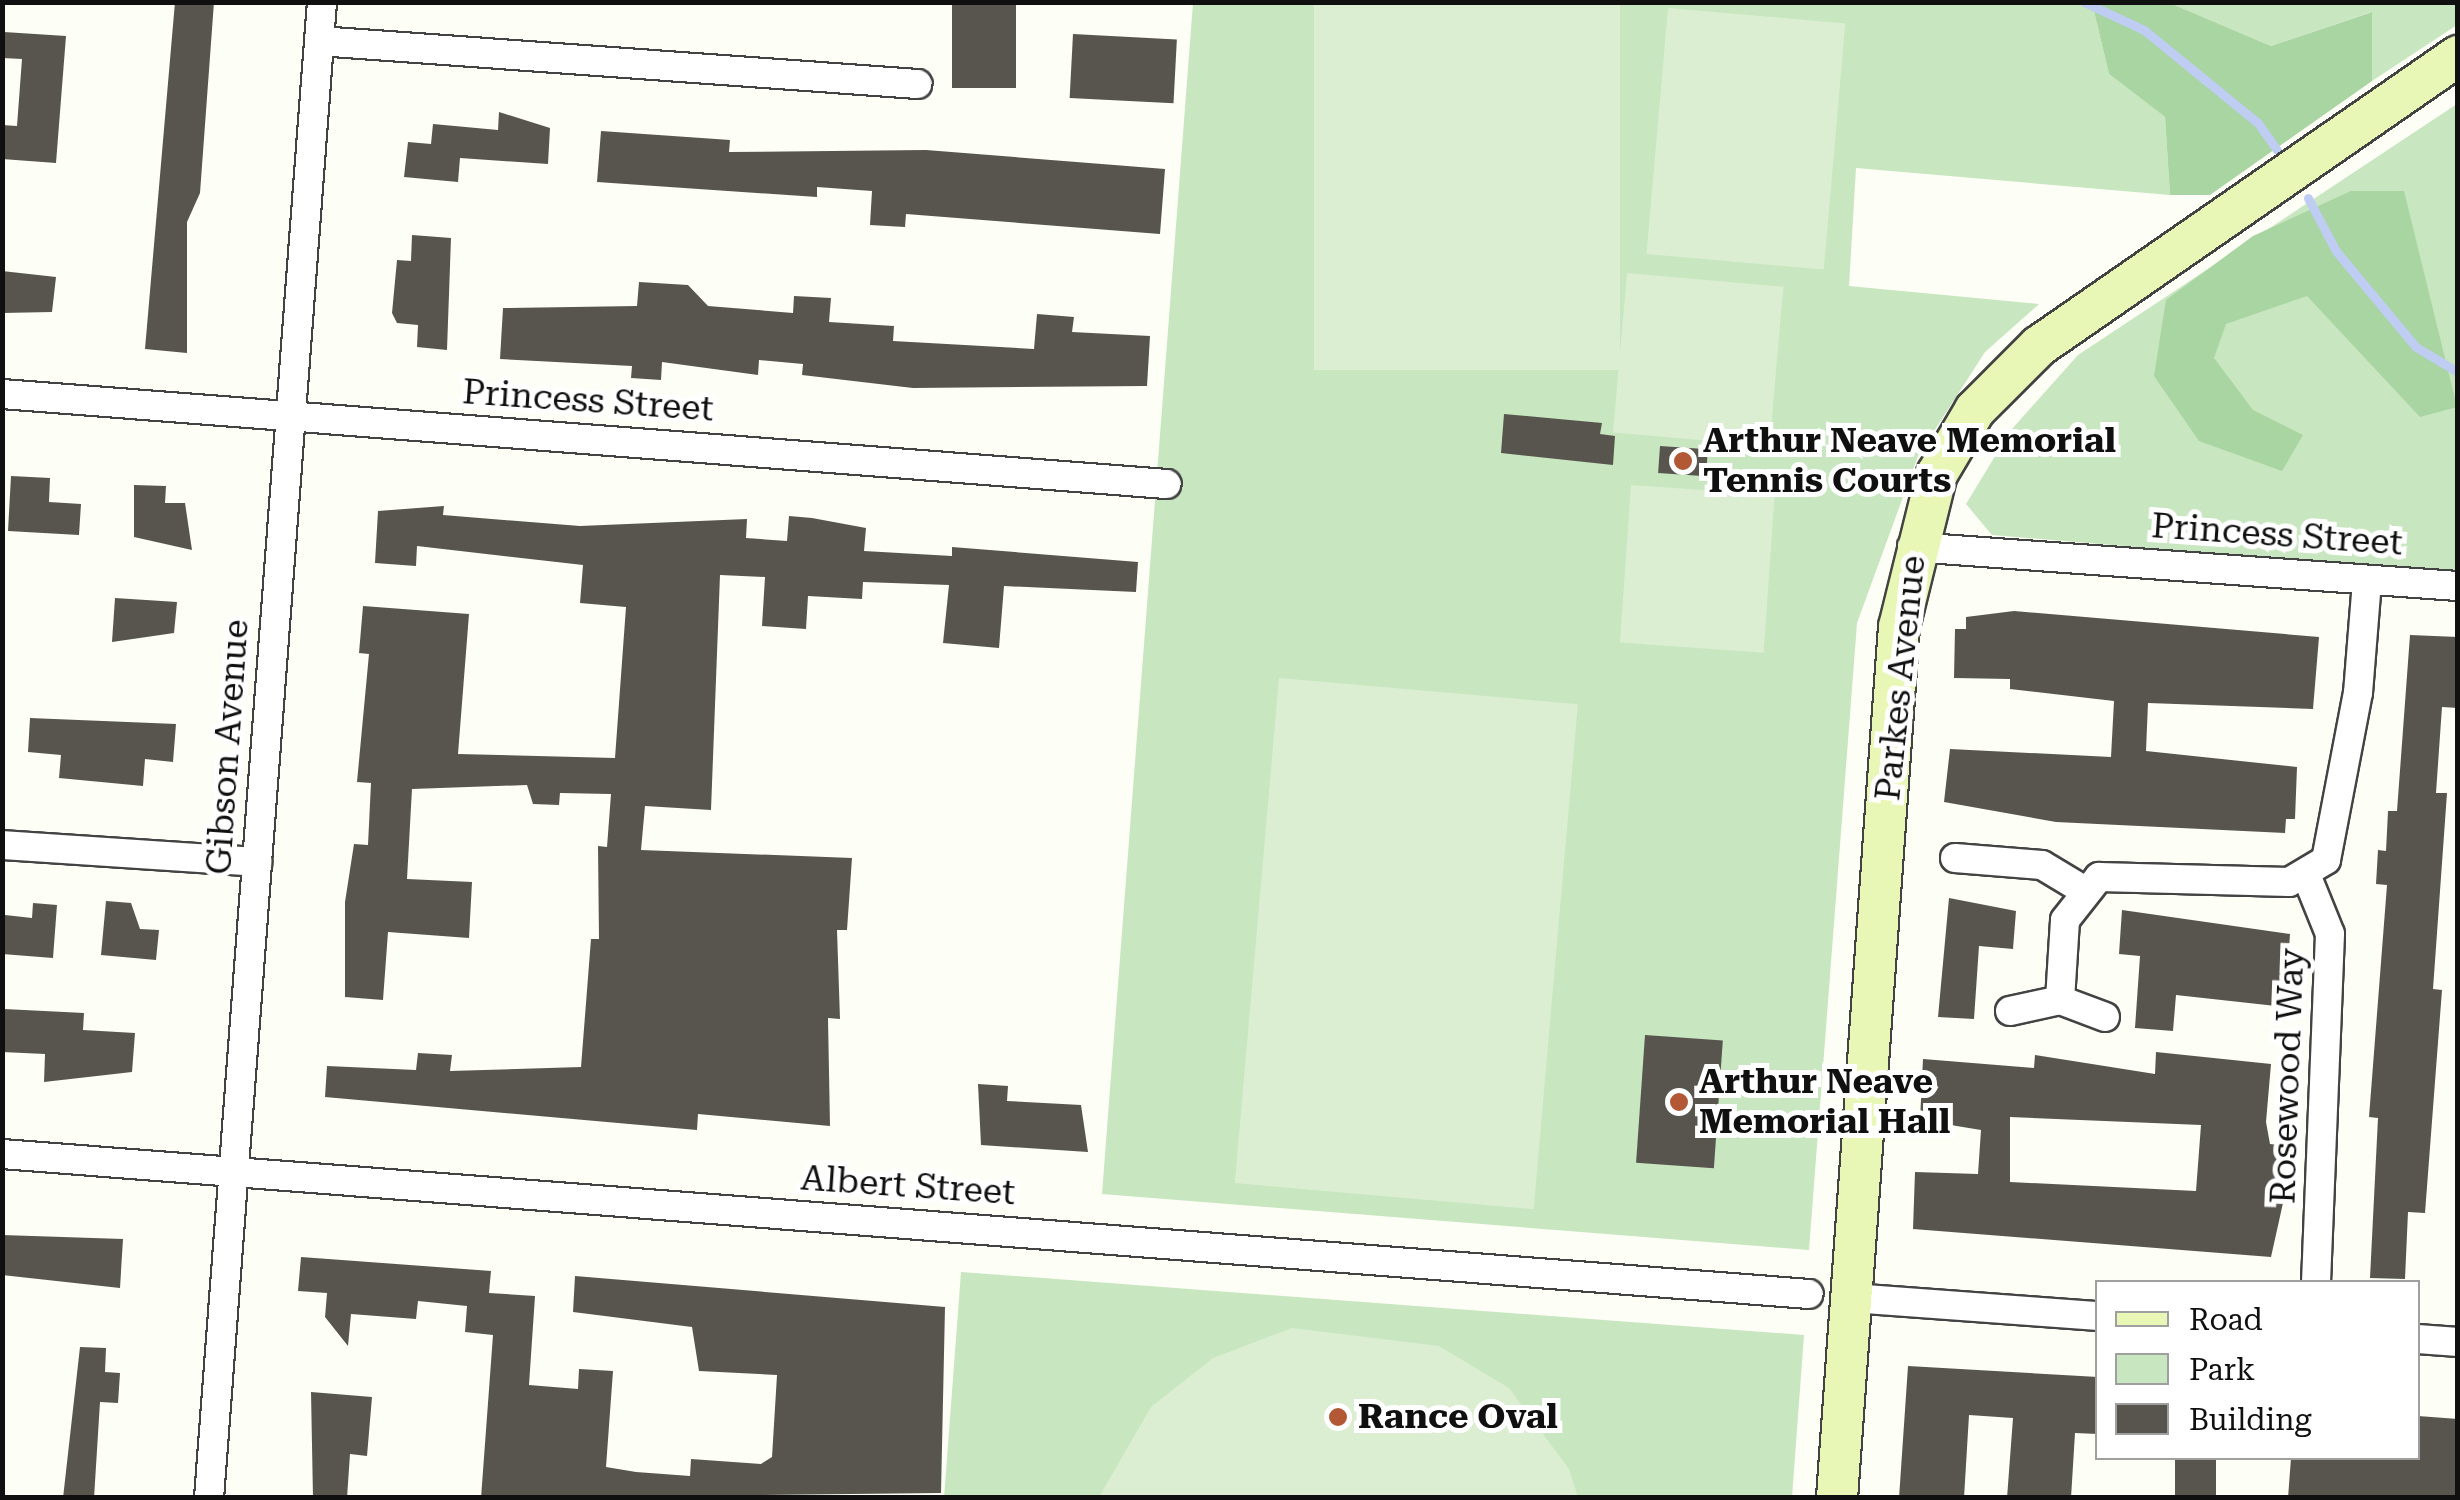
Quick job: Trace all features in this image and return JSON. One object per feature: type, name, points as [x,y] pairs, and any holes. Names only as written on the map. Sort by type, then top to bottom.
[{"type":"street","name":"Gibson Avenue","points":[[209,1498],[322,2]]},
{"type":"street","points":[[318,41],[917,84]]},
{"type":"street","name":"Parkes Avenue","points":[[1837,1498],[1912,547],[1952,446],[2018,364],[2458,56]]},
{"type":"street","name":"Princess Street","points":[[2,394],[1167,484]]},
{"type":"street","name":"Princess Street","points":[[1912,547],[2458,586]]},
{"type":"street","points":[[2060,1000],[2066,920],[2082,889],[2128,871],[2306,877],[2333,842],[2367,580]]},
{"type":"street","points":[[2,845],[257,862]]},
{"type":"street","points":[[1955,858],[2042,866],[2082,889]]},
{"type":"street","name":"Rosewood Way","points":[[2306,877],[2330,934],[2316,1280]]},
{"type":"street","points":[[2010,1011],[2060,1000],[2105,1017]]},
{"type":"street","name":"Albert Street","points":[[2,1154],[1808,1294]]},
{"type":"street","points":[[1852,1298],[2095,1316]]},
{"type":"street","points":[[2420,1339],[2458,1342]]},
{"type":"green space","points":[[1193,3],[2092,3],[2109,74],[2165,117],[2170,195],[1856,168],[1849,286],[2039,304],[1985,352],[1918,456],[1857,623],[1809,1250],[1102,1194]]},
{"type":"green space","points":[[1314,3],[1620,3],[1620,370],[1314,370]]},
{"type":"green space","points":[[2092,3],[2170,3],[2271,46],[2372,12],[2372,81],[2210,195],[2170,195],[2165,117],[2109,74]]},
{"type":"green space","points":[[2170,3],[2457,3],[2457,25],[2372,81],[2371,12],[2271,46]]},
{"type":"green space","points":[[1668,8],[1845,24],[1824,270],[1646,254]]},
{"type":"green space","points":[[2457,104],[2457,574],[1992,535],[1966,504],[2011,430],[2078,355]]},
{"type":"green space","points":[[2351,191],[2404,191],[2457,407],[2420,417],[2307,296],[2226,324],[2214,358],[2253,410],[2303,435],[2282,471],[2199,441],[2154,376],[2166,300],[2253,236]]},
{"type":"green space","points":[[1627,273],[1783,287],[1769,446],[1613,432]]},
{"type":"green space","points":[[1631,485],[1775,495],[1764,653],[1620,643]]},
{"type":"green space","points":[[1279,678],[1578,704],[1534,1209],[1235,1183]]},
{"type":"green space","points":[[961,1272],[1804,1335],[1792,1497],[944,1498]]},
{"type":"green space","name":"Rance Oval","points":[[1292,1328],[1439,1346],[1509,1388],[1569,1469],[1578,1497],[1099,1497],[1151,1407],[1213,1358]]},
{"type":"building","points":[[175,2],[214,2],[200,193],[187,222],[187,353],[145,349]]},
{"type":"building","points":[[952,2],[1016,2],[1016,88],[952,88]]},
{"type":"building","points":[[4,32],[66,36],[56,163],[2,159],[2,125],[17,126],[22,59],[2,58]]},
{"type":"building","points":[[1073,34],[1177,39],[1174,103],[1070,98]]},
{"type":"building","points":[[499,112],[550,128],[548,164],[460,158],[458,182],[404,177],[408,142],[431,144],[433,124],[498,130]]},
{"type":"building","points":[[601,131],[730,140],[729,152],[926,150],[1165,169],[1160,234],[906,214],[905,227],[870,225],[872,191],[817,187],[817,197],[597,182]]},
{"type":"building","points":[[412,235],[451,238],[447,350],[417,347],[418,325],[397,323],[392,313],[397,260],[411,261]]},
{"type":"building","points":[[2,271],[56,277],[52,312],[2,313]]},
{"type":"building","points":[[639,282],[688,285],[708,306],[793,313],[794,296],[831,298],[829,322],[894,326],[893,341],[1034,349],[1037,314],[1074,317],[1072,332],[1150,336],[1147,386],[913,388],[802,375],[803,364],[759,360],[758,375],[662,362],[661,380],[631,378],[632,366],[500,359],[503,308],[637,306]]},
{"type":"building","points":[[1504,414],[1602,423],[1600,434],[1615,436],[1613,465],[1501,453]]},
{"type":"building","name":"Arthur Neave Memorial Tennis Courts","points":[[1660,446],[1708,449],[1706,476],[1658,473]]},
{"type":"building","points":[[11,476],[50,478],[49,502],[81,504],[79,535],[8,531]]},
{"type":"building","points":[[134,485],[166,486],[165,503],[185,503],[192,550],[134,537]]},
{"type":"building","points":[[444,506],[443,515],[580,526],[747,519],[746,538],[787,541],[789,516],[866,528],[864,551],[952,556],[952,547],[1138,562],[1136,592],[1004,586],[999,648],[943,643],[949,585],[863,582],[862,599],[808,596],[806,629],[762,626],[765,577],[720,575],[711,810],[645,806],[641,850],[852,858],[847,930],[837,930],[840,1019],[828,1018],[830,1126],[698,1114],[697,1130],[325,1097],[327,1066],[416,1070],[418,1053],[452,1055],[450,1071],[581,1067],[591,939],[599,939],[598,846],[607,847],[611,794],[560,793],[559,805],[533,804],[527,785],[412,789],[407,879],[472,882],[469,938],[388,932],[383,1000],[345,997],[345,902],[354,844],[368,845],[371,783],[357,782],[369,654],[359,653],[363,606],[469,614],[458,754],[615,758],[626,607],[580,603],[583,565],[417,546],[416,566],[375,563],[378,511]]},
{"type":"building","points":[[115,598],[177,602],[174,633],[112,642]]},
{"type":"building","points":[[2014,611],[2319,637],[2313,709],[2148,703],[2146,751],[2297,767],[2295,819],[2286,819],[2285,833],[2056,822],[1944,802],[1950,749],[2111,757],[2114,701],[2010,689],[2010,679],[1954,678],[1955,629],[1966,629],[1966,617]]},
{"type":"building","points":[[2410,635],[2458,637],[2458,708],[2442,707],[2436,793],[2447,793],[2433,989],[2442,990],[2425,1213],[2408,1212],[2405,1279],[2370,1278],[2378,1118],[2369,1117],[2387,885],[2376,884],[2378,850],[2386,851],[2388,811],[2397,811]]},
{"type":"building","points":[[30,718],[176,724],[173,762],[145,759],[143,786],[59,778],[61,755],[28,752]]},
{"type":"building","points":[[1949,898],[2016,911],[2013,949],[1979,946],[1974,1019],[1938,1017]]},
{"type":"building","points":[[106,901],[131,903],[140,929],[159,930],[156,960],[101,955]]},
{"type":"building","points":[[33,903],[57,905],[53,958],[2,954],[5,915],[32,918]]},
{"type":"building","points":[[2122,910],[2290,934],[2285,1007],[2176,995],[2173,1031],[2135,1028],[2140,956],[2119,954]]},
{"type":"building","points":[[4,1009],[84,1013],[83,1030],[135,1033],[132,1072],[44,1082],[45,1054],[2,1052]]},
{"type":"building","name":"Arthur Neave Memorial Hall","points":[[1645,1035],[1723,1040],[1714,1168],[1636,1163]]},
{"type":"building","points":[[2156,1052],[2271,1064],[2266,1122],[2270,1144],[2279,1145],[2276,1193],[2285,1194],[2271,1257],[1913,1229],[1915,1172],[1978,1174],[1981,1130],[1920,1120],[1923,1059],[2034,1068],[2035,1055],[2155,1074]],"holes":[[[2010,1117],[2201,1125],[2196,1191],[2010,1182]]]},
{"type":"building","points":[[978,1084],[1008,1086],[1007,1101],[1081,1105],[1088,1152],[981,1145]]},
{"type":"building","points":[[2,1235],[123,1239],[120,1288],[2,1275]]},
{"type":"building","points":[[301,1257],[491,1271],[489,1293],[535,1296],[529,1385],[578,1389],[579,1369],[613,1371],[606,1467],[636,1472],[690,1476],[691,1459],[761,1464],[772,1457],[777,1375],[699,1371],[692,1327],[573,1312],[575,1276],[945,1307],[941,1493],[481,1498],[493,1335],[465,1332],[467,1306],[418,1301],[416,1319],[351,1314],[348,1346],[325,1317],[327,1293],[298,1291]]},
{"type":"building","points":[[80,1347],[106,1348],[105,1372],[120,1373],[118,1403],[100,1402],[94,1498],[63,1498]]},
{"type":"building","points":[[1908,1366],[2095,1377],[2095,1434],[2075,1433],[2071,1498],[2007,1498],[2013,1418],[1969,1415],[1964,1498],[1899,1498]]},
{"type":"building","points":[[311,1392],[372,1397],[367,1456],[350,1454],[347,1498],[313,1498]]},
{"type":"building","points":[[2420,1416],[2458,1419],[2458,1498],[2288,1498],[2291,1460],[2420,1460]]},
{"type":"building","points":[[2175,1460],[2216,1460],[2216,1498],[2175,1498]]},
{"type":"waterway","points":[[2084,2],[2144,30],[2258,123],[2277,150]]},
{"type":"waterway","points":[[2308,198],[2336,251],[2416,347],[2458,372]]},
{"type":"place","name":"Arthur Neave Memorial Tennis Courts","points":[[1683,461]]},
{"type":"place","name":"Arthur Neave Memorial Hall","points":[[1679,1102]]},
{"type":"place","name":"Rance Oval","points":[[1338,1417]]}]
